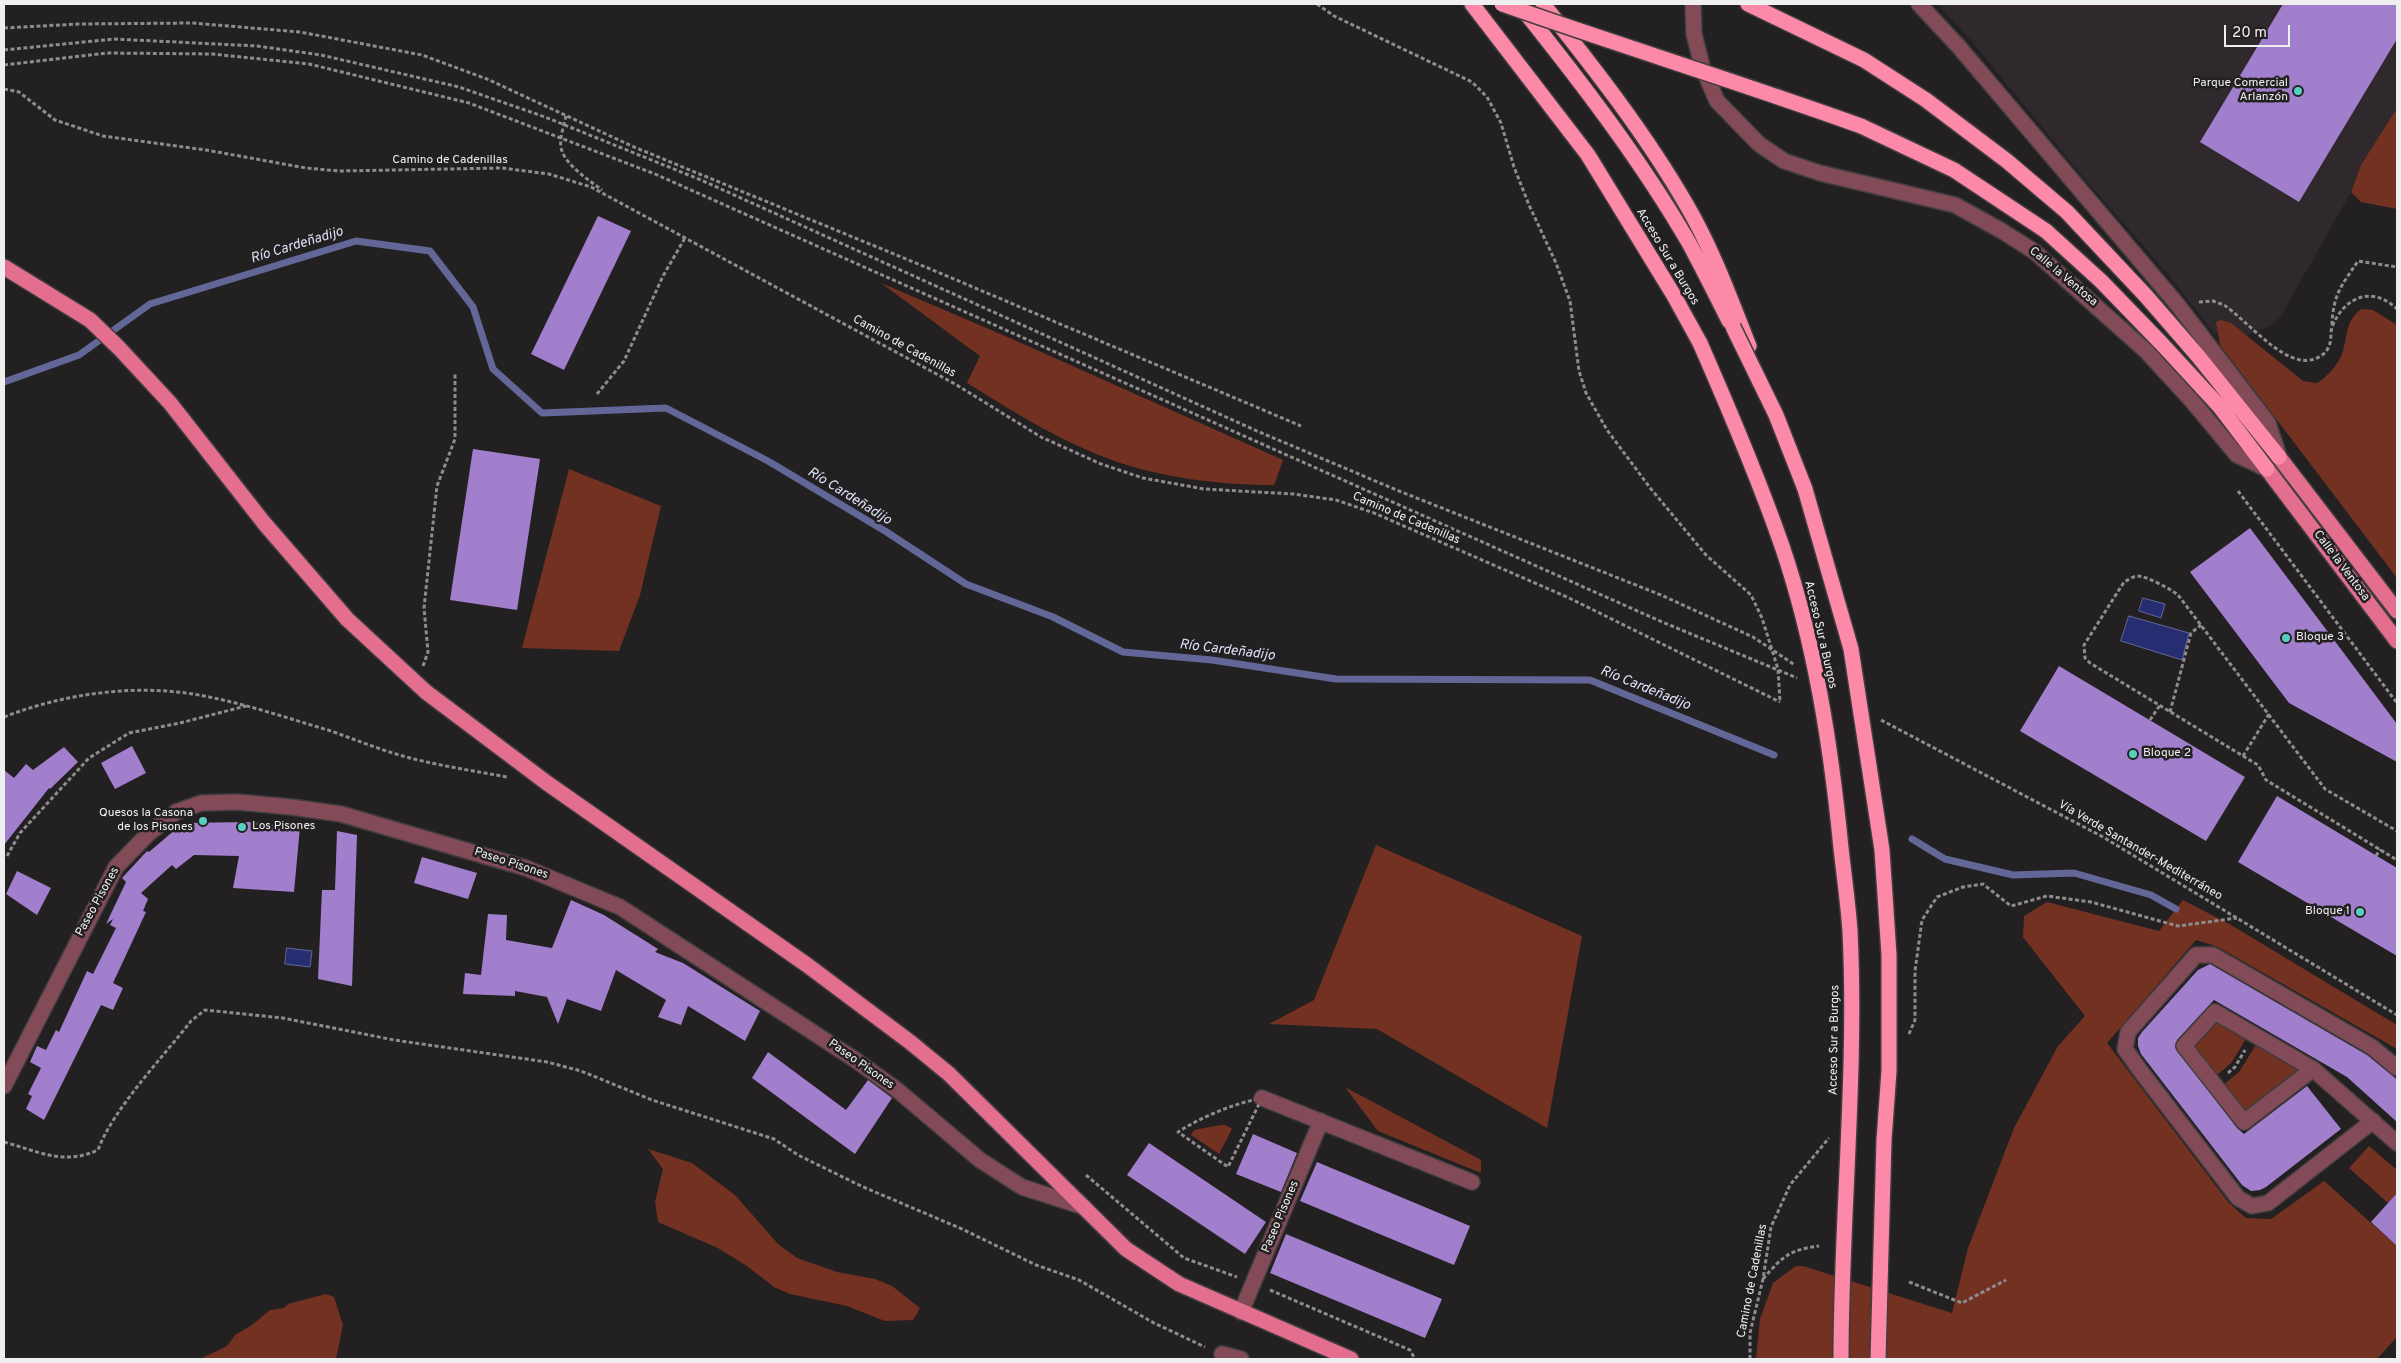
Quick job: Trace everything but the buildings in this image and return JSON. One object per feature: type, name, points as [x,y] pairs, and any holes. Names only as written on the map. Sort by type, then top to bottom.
[{"type":"highway","name":"Acceso Sur a Burgos","points":[[1472,4],[1588,155],[1673,294],[1700,342],[1734,421],[1782,547],[1808,639],[1833,770],[1850,929],[1850,1100],[1841,1359]]},
{"type":"highway","points":[[1502,4],[1861,126],[1954,170],[2046,231],[2101,280],[2220,407],[2267,469]]},
{"type":"highway","name":"Acceso Sur a Burgos","points":[[1518,4],[1558,52],[1623,142],[1688,243],[1736,324],[1776,415],[1805,489],[1851,648],[1882,850],[1889,955],[1889,1071],[1884,1140],[1878,1359]]},
{"type":"highway","points":[[1543,4],[1609,87],[1687,205],[1709,250],[1736,324]]},
{"type":"highway","points":[[1748,4],[1864,60],[1926,100],[2007,161],[2067,212],[2146,296],[2198,356],[2279,457]]},
{"type":"main road","name":"Paseo Pisones","points":[[4,267],[90,320],[119,348],[170,404],[264,523],[347,619],[417,684],[547,784],[799,959],[910,1042],[949,1074],[1126,1249],[1179,1284],[1351,1359]]},
{"type":"main road","name":"Calle la Ventosa","points":[[2279,457],[2397,611]]},
{"type":"main road","name":"Calle la Ventosa","points":[[2267,469],[2397,641]]},
{"type":"street","name":"Calle la Ventosa","points":[[1693,4],[1696,42],[1702,66],[1717,101],[1759,144],[1784,161],[1820,173],[1955,205],[2035,252],[2146,351],[2192,401],[2236,455],[2267,469]]},
{"type":"street","name":"Calle la Ventosa","points":[[1919,4],[1959,47],[2180,310],[2268,423],[2279,457]]},
{"type":"street","name":"Paseo Pisones","points":[[4,1086],[116,867],[148,834],[176,812],[202,803],[237,802],[291,807],[341,814],[526,868],[620,907],[854,1059],[896,1089],[980,1160],[1022,1187],[1084,1207]]},
{"type":"street","points":[[2373,1121],[2268,1203],[2252,1206],[2238,1198],[2139,1069],[2125,1049],[2128,1032],[2196,955],[2213,955],[2372,1047],[2397,1068]]},
{"type":"street","points":[[2313,1069],[2244,1122],[2184,1046],[2215,1012],[2313,1069],[2397,1143]]},
{"type":"street","points":[[1262,1098],[1472,1182]]},
{"type":"street","name":"Paseo Pisones","points":[[1241,1312],[1321,1121]]},
{"type":"path","points":[[1317,4],[1334,16],[1472,82],[1488,97],[1501,123],[1517,175],[1556,263],[1570,301],[1579,371],[1586,393],[1607,430],[1651,489],[1706,554],[1751,595],[1778,669]]},
{"type":"path","points":[[4,28],[78,24],[192,23],[300,32],[422,56],[487,79],[634,147],[928,268],[1301,426]]},
{"type":"path","points":[[4,50],[114,39],[257,46],[321,55],[459,87],[564,125],[701,180],[1399,492],[1661,595],[1771,647],[1802,670]]},
{"type":"path","points":[[4,65],[107,53],[212,54],[309,64],[469,103],[664,178],[1660,621],[1802,680]]},
{"type":"path","name":"Camino de Cadenillas","points":[[4,89],[19,92],[54,120],[103,136],[206,150],[306,168],[339,171],[502,168],[550,174],[591,186],[955,384],[1041,437],[1101,464],[1143,478],[1204,489],[1293,494],[1336,500],[1359,508],[1567,597],[1780,702],[1778,669]]},
{"type":"path","points":[[566,116],[561,138],[562,152],[579,173],[612,198]]},
{"type":"path","points":[[597,394],[624,361],[663,276],[685,238]]},
{"type":"path","points":[[2180,310],[2192,303],[2212,301],[2224,305],[2288,356],[2301,360],[2320,357],[2329,347],[2333,306],[2337,293],[2358,260],[2397,267]]},
{"type":"path","points":[[2332,328],[2342,308],[2362,296],[2376,295],[2390,302],[2397,309]]},
{"type":"path","points":[[417,684],[428,652],[424,608],[438,486],[455,439],[455,372]]},
{"type":"path","points":[[2238,491],[2397,703]]},
{"type":"path","points":[[2397,831],[2325,790],[2269,714],[2172,590],[2140,576],[2124,582],[2084,645],[2085,658],[2090,663],[2258,766],[2266,780],[2397,860]]},
{"type":"path","points":[[2170,712],[2192,633],[2201,626]]},
{"type":"path","points":[[4,717],[27,708],[77,695],[128,692],[196,695],[246,706],[330,731],[396,754],[508,777]]},
{"type":"path","points":[[2150,720],[2160,705]]},
{"type":"path","points":[[7,856],[20,834],[83,765],[90,758],[113,743],[129,734],[246,706]]},
{"type":"path","points":[[2243,756],[2269,714]]},
{"type":"path","name":"Vía Verde Santander-Mediterráneo","points":[[1877,718],[2103,837],[2397,1014]]},
{"type":"path","points":[[2376,856],[2380,850]]},
{"type":"path","points":[[1903,1042],[1915,1020],[1915,971],[1922,920],[1937,897],[1963,887],[1983,884],[2011,906],[2047,896],[2091,902],[2178,926],[2237,918]]},
{"type":"path","points":[[4,1142],[60,1158],[84,1156],[98,1150],[104,1134],[122,1108],[192,1021],[205,1010],[283,1018],[394,1040],[547,1062],[581,1071],[652,1100],[774,1139],[798,1155],[861,1186],[962,1229],[1036,1265],[1079,1280],[1162,1327],[1231,1357]]},
{"type":"path","points":[[2214,1084],[2235,1068],[2255,1034]]},
{"type":"path","points":[[1262,1098],[1228,1167],[1178,1132],[1190,1124],[1240,1103],[1262,1098]]},
{"type":"path","name":"Camino de Cadenillas","points":[[1750,1359],[1750,1333],[1763,1279],[1771,1227],[1790,1185],[1832,1135]]},
{"type":"path","points":[[1763,1279],[1780,1260],[1798,1249],[1819,1246]]},
{"type":"path","points":[[1909,1282],[1962,1303],[2006,1280]]},
{"type":"shaded area","name":"Parque Comercial Arlanzón","points":[[1937,4],[2397,4],[2397,108],[2361,165],[2351,192],[2281,316],[2272,325],[2240,338],[2214,333],[2168,274],[2089,184],[1968,37]]},
{"type":"shaded area","points":[[2397,108],[2397,209],[2361,202],[2351,192],[2361,165]]},
{"type":"shaded area","points":[[881,283],[1010,338],[1283,460],[1274,485],[1203,481],[1155,472],[1109,459],[1056,435],[967,383],[980,356]]},
{"type":"shaded area","points":[[2361,309],[2373,310],[2397,325],[2397,578],[2220,345],[2216,322],[2221,320],[2231,323],[2303,381],[2317,383],[2329,373],[2339,360],[2350,323]]},
{"type":"shaded area","points":[[569,469],[661,506],[640,595],[619,651],[522,648]]},
{"type":"shaded area","points":[[2143,598],[2165,604],[2161,618],[2139,611]]},
{"type":"shaded area","points":[[2129,616],[2189,633],[2182,660],[2121,641]]},
{"type":"shaded area","points":[[1376,845],[1582,936],[1547,1128],[1377,1029],[1269,1024],[1314,1000]]},
{"type":"shaded area","points":[[2183,900],[2231,925],[2397,1025],[2397,1049],[2218,947],[2196,940],[2107,1043],[2229,1203],[2246,1218],[2271,1219],[2324,1181],[2397,1246],[2397,1337],[2377,1359],[1756,1359],[1760,1319],[1773,1283],[1796,1266],[1803,1266],[1952,1313],[1968,1248],[2014,1128],[2058,1046],[2085,1016],[2023,937],[2024,916],[2047,902],[2159,931]]},
{"type":"shaded area","points":[[287,948],[312,951],[310,967],[285,964]]},
{"type":"shaded area","points":[[2217,1022],[2246,1039],[2231,1063],[2216,1076],[2194,1048]]},
{"type":"shaded area","points":[[2256,1045],[2297,1070],[2244,1111],[2223,1085],[2239,1072]]},
{"type":"shaded area","points":[[1345,1087],[1481,1160],[1481,1173],[1378,1131]]},
{"type":"shaded area","points":[[1226,1125],[1232,1129],[1219,1154],[1191,1135],[1194,1130]]},
{"type":"shaded area","points":[[2369,1146],[2397,1170],[2397,1193],[2388,1203],[2349,1168]]},
{"type":"shaded area","points":[[648,1149],[692,1163],[735,1195],[778,1244],[797,1258],[837,1272],[875,1279],[892,1286],[920,1308],[913,1320],[885,1321],[847,1306],[790,1294],[774,1287],[747,1266],[718,1248],[658,1222],[655,1202],[663,1169]]},
{"type":"shaded area","points":[[326,1294],[334,1297],[343,1325],[336,1359],[200,1359],[227,1346],[235,1335],[252,1325],[270,1310],[284,1308],[288,1304]]},
{"type":"waterway","name":"Río Cardeñadijo","points":[[4,382],[79,355],[150,304],[356,241],[430,251],[473,307],[493,369],[542,413],[666,408],[768,461],[885,531],[966,584],[1053,617],[1123,652],[1212,660],[1336,679],[1590,680],[1774,755]]},
{"type":"waterway","name":"Río Cardeñadijo","points":[[1912,839],[1945,859],[2013,875],[2074,873],[2151,895],[2176,909]]},
{"type":"place","name":"Parque Comercial Arlanzón","points":[[2298,91]]},
{"type":"place","name":"Bloque 3","points":[[2286,638]]},
{"type":"place","name":"Bloque 2","points":[[2133,754]]},
{"type":"place","name":"Quesos la Casona de los Pisones","points":[[203,821]]},
{"type":"place","name":"Los Pisones","points":[[242,827]]},
{"type":"place","name":"Bloque 1","points":[[2360,912]]}]
